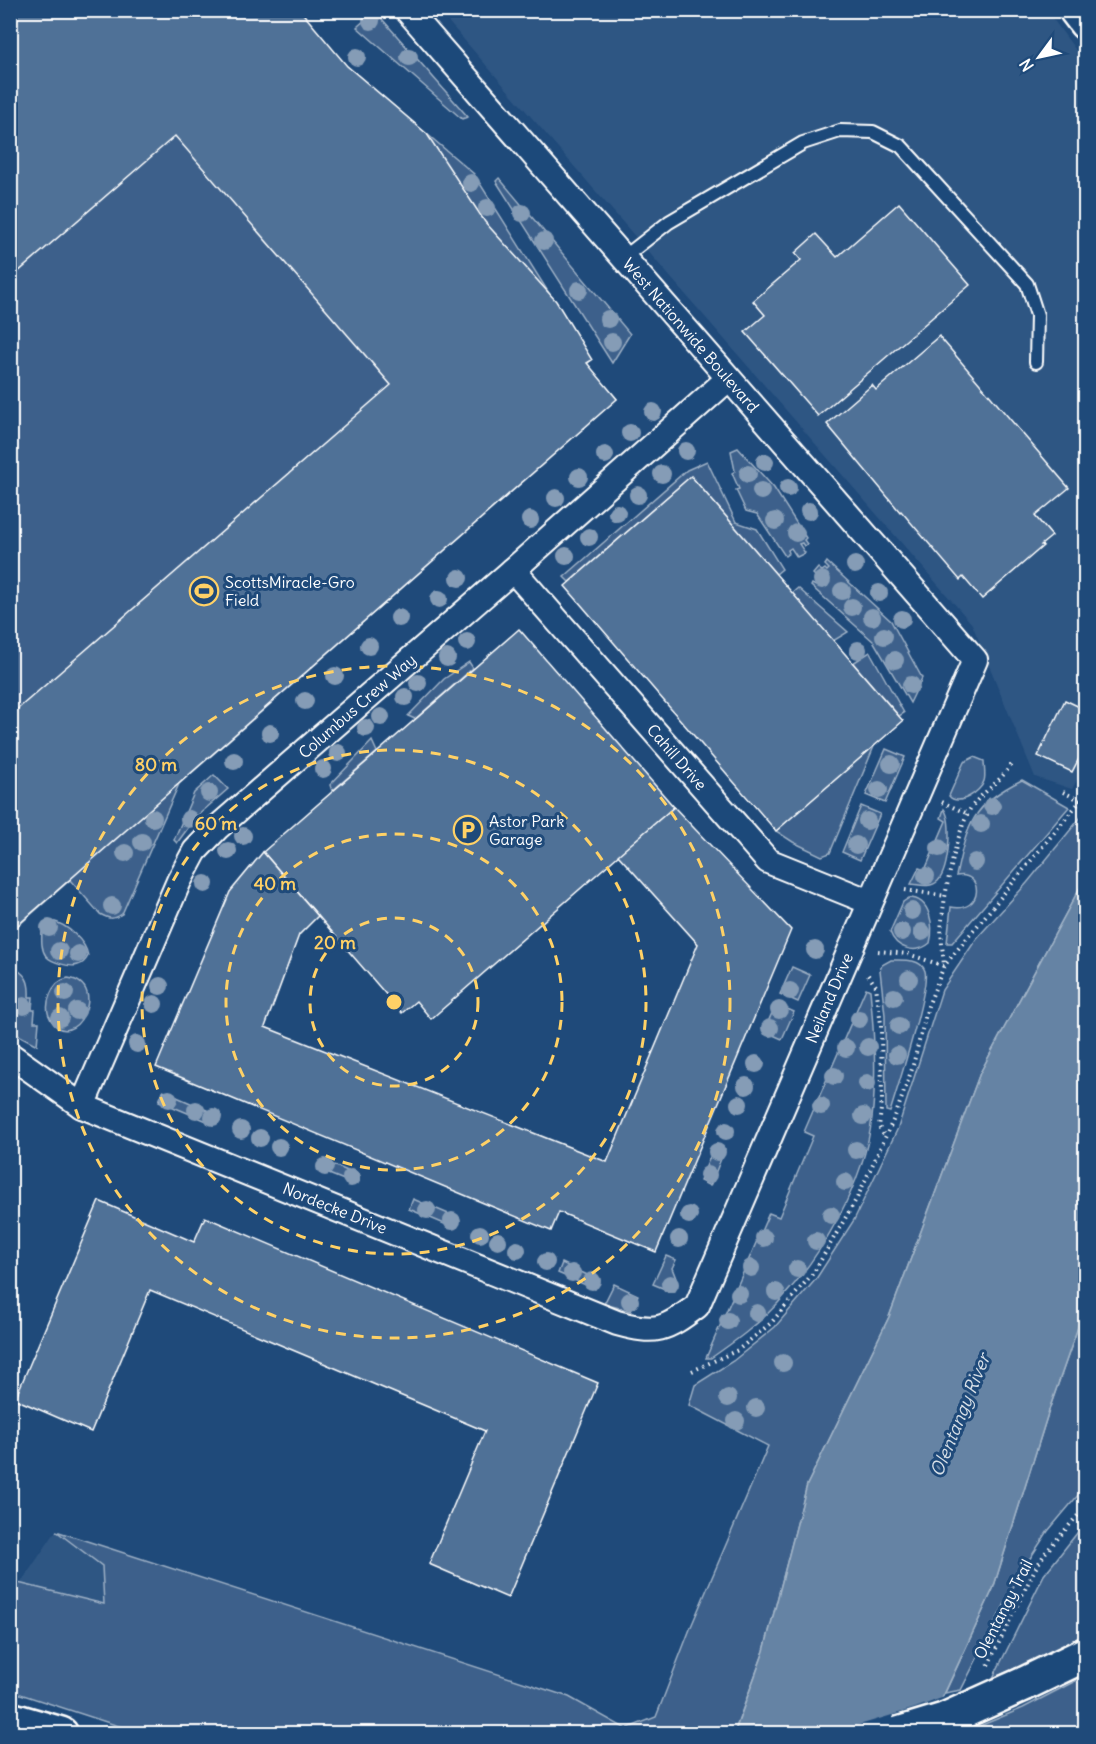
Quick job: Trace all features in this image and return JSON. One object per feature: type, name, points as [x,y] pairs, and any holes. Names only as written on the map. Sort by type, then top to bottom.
[{"type":"main road","points":[[1076,10],[1086,23]]},
{"type":"main road","points":[[898,1734],[944,1720],[1086,1654]]},
{"type":"main road","points":[[10,1719],[61,1734]]},
{"type":"street","name":"West Nationwide Boulevard","points":[[407,10],[975,660]]},
{"type":"street","name":"Columbus Crew Way","points":[[82,1106],[179,881],[195,851],[217,828],[729,379]]},
{"type":"street","name":"Cahill Drive","points":[[513,570],[768,861],[870,902]]},
{"type":"street","name":"Neiland Drive","points":[[672,1326],[698,1306],[975,660]]},
{"type":"street","name":"Nordecke Drive","points":[[10,1055],[82,1106],[617,1323],[642,1329],[672,1326]]},
{"type":"lane","points":[[623,258],[669,222],[803,143],[840,131],[873,132],[901,146],[1027,284],[1037,315],[1035,362]]},
{"type":"path","points":[[944,966],[941,922],[960,834],[972,806],[1001,779],[1011,765]]},
{"type":"path","points":[[1063,792],[1086,803]]},
{"type":"path","points":[[692,1371],[738,1350],[771,1323],[814,1272],[857,1198],[896,1114],[912,1069],[928,1006],[944,966],[1086,794]]},
{"type":"path","points":[[942,802],[968,814]]},
{"type":"path","points":[[904,890],[946,896]]},
{"type":"path","points":[[877,951],[908,954],[944,966]]},
{"type":"path","points":[[867,974],[876,986],[882,1056],[882,1100],[879,1126],[885,1137]]},
{"type":"path","name":"Olentangy Trail","points":[[983,1676],[1035,1569],[1053,1543],[1086,1506]]},
{"type":"shaded area","name":"ScottsMiracle-Gro Field","points":[[11,11],[347,66],[474,174],[591,360],[587,364],[617,399],[179,784],[122,914],[111,918],[100,914],[70,880],[11,932]]},
{"type":"shaded area","points":[[375,11],[468,117],[462,119],[357,27]]},
{"type":"shaded area","points":[[439,11],[1047,11],[1086,64],[1086,764],[1072,789],[1035,777],[972,624]]},
{"type":"shaded area","points":[[499,178],[630,334],[612,363],[496,181]]},
{"type":"shaded area","points":[[738,448],[774,488],[806,538],[804,540],[807,544],[804,546],[802,543],[799,544],[805,553],[797,557],[791,548],[785,556],[757,514],[746,511],[736,490],[739,489],[732,473],[735,471],[731,451]]},
{"type":"shaded area","points":[[707,461],[736,522],[757,529],[782,569],[776,574],[691,476],[569,582],[564,577],[687,470]]},
{"type":"shaded area","points":[[827,562],[891,621],[922,678],[910,703],[874,642],[811,586],[812,584],[816,586],[818,583],[813,574],[818,568],[822,571],[829,569],[825,565]]},
{"type":"shaded area","points":[[798,588],[848,632],[833,641],[792,593]]},
{"type":"shaded area","points":[[870,652],[904,713],[899,716],[853,663]]},
{"type":"shaded area","points":[[469,662],[473,668],[415,719],[408,716],[444,679]]},
{"type":"shaded area","points":[[372,741],[377,752],[332,791],[330,785]]},
{"type":"shaded area","points":[[875,744],[830,853],[822,856],[776,831]]},
{"type":"shaded area","points":[[886,749],[905,757],[885,803],[866,795]]},
{"type":"shaded area","points":[[974,757],[984,761],[985,776],[982,785],[969,797],[953,799],[949,796],[964,762]]},
{"type":"shaded area","points":[[214,775],[228,789],[196,817],[177,843],[174,840],[194,793]]},
{"type":"shaded area","points":[[1022,780],[1069,807],[952,943],[947,943],[951,907],[970,904],[976,892],[972,879],[956,876],[964,843],[974,818],[992,798]]},
{"type":"shaded area","points":[[861,806],[880,814],[860,860],[842,852]]},
{"type":"shaded area","points":[[944,809],[949,834],[942,875],[932,885],[911,884],[919,868],[925,870],[946,821],[941,818]]},
{"type":"shaded area","points":[[1085,812],[1085,878],[980,1073],[889,1317],[807,1485],[764,1651],[734,1733],[140,1733],[11,1691],[10,1581],[104,1604],[102,1566],[56,1531],[569,1697],[626,1729],[656,1717],[690,1629],[768,1446],[689,1405],[695,1385],[733,1361],[775,1327],[816,1279],[854,1220],[898,1128],[942,990],[977,938],[1027,883]]},
{"type":"shaded area","points":[[909,898],[922,903],[931,922],[930,943],[919,949],[902,946],[897,943],[890,932],[903,902]]},
{"type":"shaded area","points":[[52,921],[69,929],[84,945],[88,956],[83,963],[75,966],[66,965],[46,956],[42,946],[42,927]]},
{"type":"shaded area","points":[[891,960],[919,964],[925,971],[925,981],[912,1040],[890,1112],[886,1111],[885,1015],[880,970],[882,965]]},
{"type":"shaded area","points":[[11,967],[26,978],[29,997],[33,997],[34,1022],[39,1022],[37,1045],[11,1031]]},
{"type":"shaded area","points":[[792,967],[810,975],[798,1002],[780,994]]},
{"type":"shaded area","points":[[68,978],[81,983],[87,992],[87,1004],[84,1015],[77,1024],[69,1029],[60,1029],[48,1014],[48,1001],[57,984]]},
{"type":"shaded area","points":[[866,988],[870,990],[873,1022],[874,1102],[867,1143],[850,1193],[825,1241],[778,1303],[737,1339],[711,1358],[706,1358],[769,1213],[779,1217],[813,1136],[804,1132]]},
{"type":"shaded area","points":[[776,1004],[794,1012],[782,1039],[764,1031]]},
{"type":"shaded area","points":[[163,1091],[218,1115],[214,1124],[159,1101]]},
{"type":"shaded area","points":[[715,1145],[725,1149],[710,1186],[700,1181]]},
{"type":"shaded area","points":[[324,1161],[357,1175],[354,1184],[319,1170]]},
{"type":"shaded area","points":[[413,1199],[458,1218],[454,1228],[409,1209]]},
{"type":"shaded area","points":[[666,1256],[676,1260],[672,1268],[677,1281],[672,1292],[653,1284]]},
{"type":"shaded area","points":[[562,1263],[598,1280],[595,1289],[558,1273]]},
{"type":"shaded area","points":[[614,1284],[638,1295],[631,1311],[604,1304]]},
{"type":"shaded area","points":[[1085,1307],[1085,1487],[1048,1531],[1021,1572],[961,1690],[945,1693],[993,1589],[1050,1407]]},
{"type":"shaded area","points":[[1085,1523],[1085,1638],[993,1678],[1044,1575]]},
{"type":"shaded area","points":[[56,1531],[103,1566],[104,1604],[20,1584]]},
{"type":"shaded area","points":[[1085,1676],[1085,1733],[974,1733],[975,1728],[1023,1708]]},
{"type":"water","name":"Olentangy River","points":[[1085,878],[1085,1307],[1050,1407],[993,1589],[926,1733],[734,1734],[764,1651],[807,1485],[889,1317],[980,1073]]},
{"type":"pier","points":[[947,1696],[930,1734],[833,1733],[915,1708]]},
{"type":"building","name":"ScottsMiracle-Gro Field","points":[[10,10],[300,10],[347,66],[427,134],[485,222],[556,301],[592,360],[587,363],[617,399],[10,932],[10,710],[13,713],[391,385],[175,136],[10,279]]},
{"type":"building","points":[[899,203],[970,285],[818,416],[745,332],[765,315],[753,301],[801,260],[795,253],[816,234],[837,257]]},
{"type":"building","points":[[939,336],[1069,488],[1035,516],[1052,536],[982,599],[963,577],[960,580],[827,424],[872,385],[876,390]]},
{"type":"building","points":[[691,476],[903,721],[776,831],[565,586]]},
{"type":"building","name":"Astor Park Garage","points":[[519,629],[674,807],[431,1019],[416,1001],[402,1013],[263,852]]},
{"type":"building","points":[[1065,700],[1086,710],[1086,745],[1072,772],[1038,756]]},
{"type":"building","points":[[674,807],[791,930],[656,1252],[559,1212],[551,1231],[156,1067],[230,892],[263,852],[318,916],[299,935],[265,1027],[607,1162],[698,944],[618,855]]},
{"type":"building","points":[[99,1201],[194,1242],[205,1217],[598,1383],[508,1598],[429,1564],[485,1431],[150,1290],[91,1432],[15,1399]]},
{"type":"place","name":"ScottsMiracle-Gro Field","points":[[204,591]]},
{"type":"place","name":"Astor Park Garage","points":[[468,830]]}]
